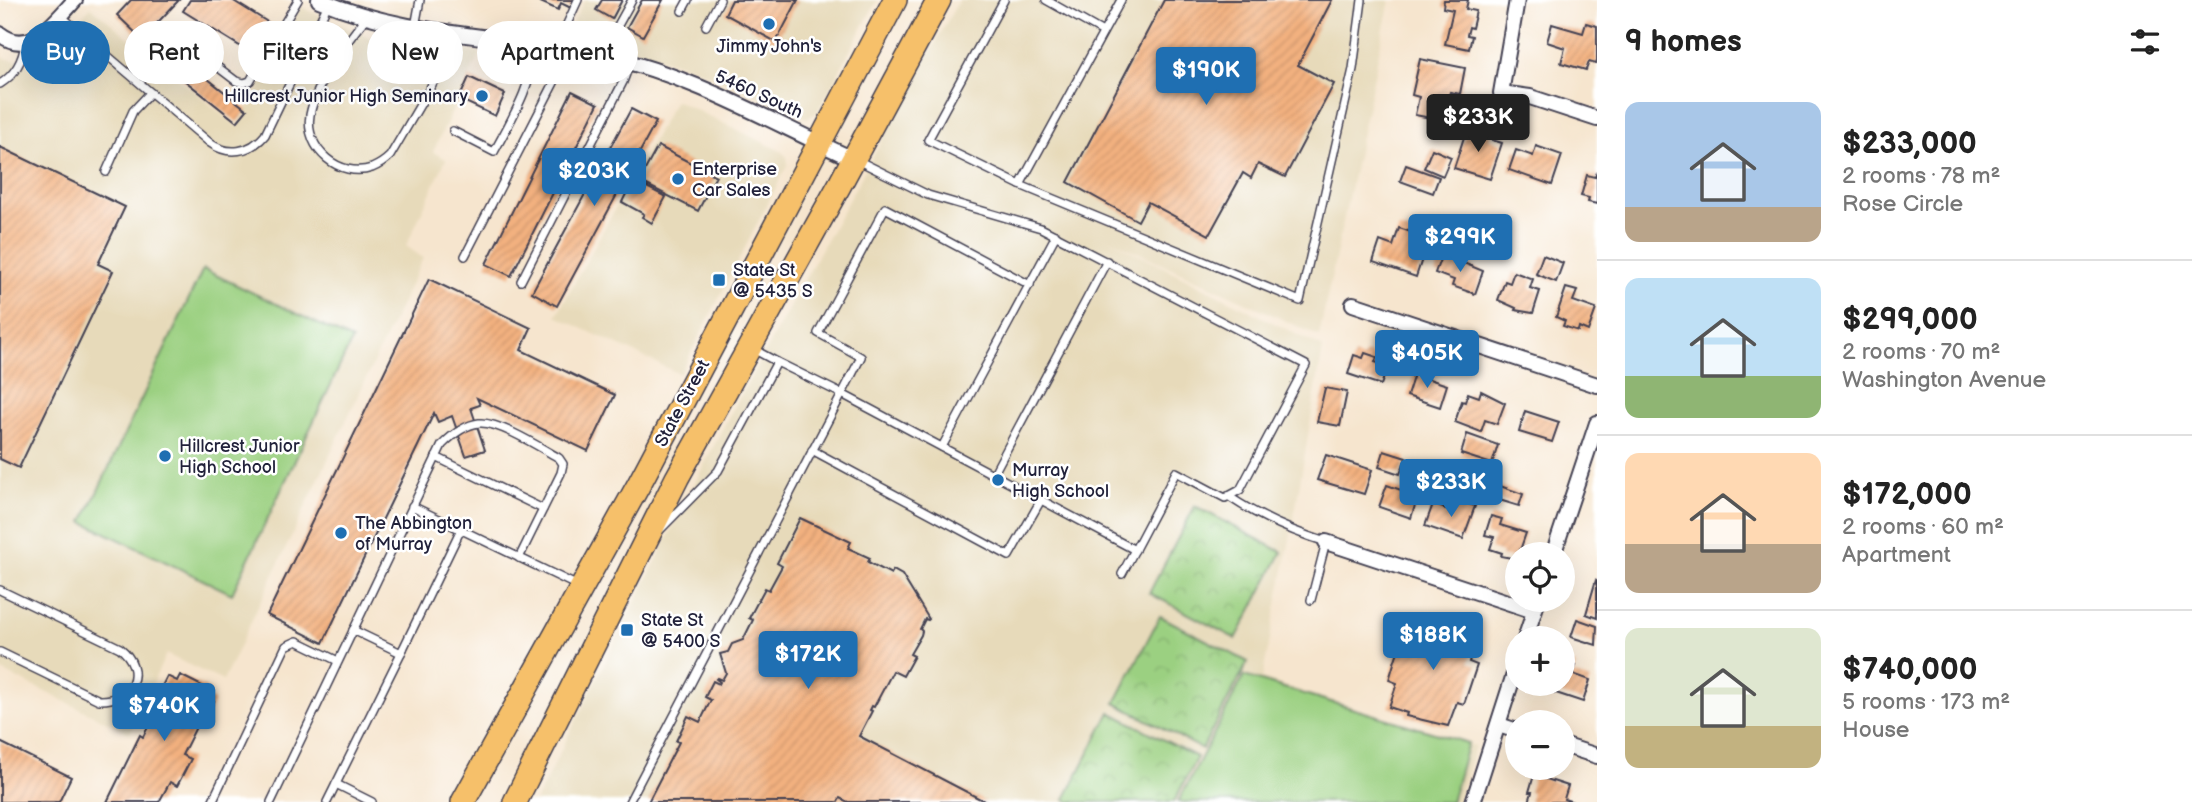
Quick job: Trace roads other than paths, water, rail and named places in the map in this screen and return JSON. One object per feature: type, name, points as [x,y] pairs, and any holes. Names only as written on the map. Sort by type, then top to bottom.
[{"type":"main road","name":"State Street","points":[[463,802],[638,486],[895,0]]},
{"type":"main road","name":"State Street","points":[[515,802],[638,554],[748,347],[939,0]]},
{"type":"street","points":[[54,21],[75,0]]},
{"type":"street","points":[[1517,0],[1501,93],[1530,97],[1597,119]]},
{"type":"street","name":"5460 South","points":[[323,1],[381,21]]},
{"type":"street","points":[[0,34],[10,41],[21,42]]},
{"type":"street","name":"5460 South","points":[[638,65],[692,85],[853,159]]},
{"type":"street","points":[[1353,304],[1597,385]]},
{"type":"street","points":[[1557,542],[1597,423]]},
{"type":"street","points":[[1326,542],[1505,596]]},
{"type":"street","points":[[1473,802],[1508,696]]},
{"type":"street","points":[[1499,725],[1505,727]]},
{"type":"street","points":[[1575,749],[1597,756]]},
{"type":"lane","points":[[224,72],[236,81],[250,81],[298,0]]},
{"type":"lane","points":[[416,21],[420,0]]},
{"type":"lane","points":[[570,21],[578,0]]},
{"type":"lane","points":[[620,21],[632,0]]},
{"type":"lane","points":[[682,11],[688,0]]},
{"type":"lane","points":[[706,26],[720,0]]},
{"type":"lane","points":[[1004,0],[928,140],[1020,185],[1300,301],[1353,69],[1362,0]]},
{"type":"lane","points":[[1045,0],[1103,32]]},
{"type":"lane","points":[[1020,185],[1121,0]]},
{"type":"lane","points":[[60,16],[217,148],[235,152],[252,147],[270,127],[323,1]]},
{"type":"lane","points":[[366,18],[337,55],[310,114],[311,134],[321,154],[345,169],[371,169],[390,156],[432,84]]},
{"type":"lane","points":[[0,84],[21,63]]},
{"type":"lane","points":[[453,131],[494,152],[528,84]]},
{"type":"lane","points":[[466,256],[553,84]]},
{"type":"lane","points":[[521,281],[622,84]]},
{"type":"lane","points":[[106,172],[133,111],[150,93]]},
{"type":"lane","points":[[853,159],[928,195],[1041,228],[1306,365],[1240,490],[1226,498],[1176,472],[1122,574]]},
{"type":"lane","points":[[629,802],[861,357],[818,333],[885,208],[1030,285]]},
{"type":"lane","points":[[942,447],[1056,235]]},
{"type":"lane","points":[[993,475],[1107,261]]},
{"type":"lane","points":[[748,347],[1135,550]]},
{"type":"lane","points":[[638,554],[718,471],[777,362]]},
{"type":"lane","points":[[271,802],[442,445],[463,428],[479,423],[492,424],[559,458],[562,464],[561,473],[519,558]]},
{"type":"lane","points":[[812,450],[1009,556],[1041,500]]},
{"type":"lane","points":[[436,457],[543,509]]},
{"type":"lane","points":[[1228,496],[1291,531],[1326,542],[1311,600]]},
{"type":"lane","points":[[412,506],[582,587]]},
{"type":"lane","points":[[327,802],[461,529]]},
{"type":"lane","points":[[0,590],[120,648],[129,655],[134,666],[133,677],[123,696],[114,700],[99,700],[0,652]]},
{"type":"lane","points":[[353,630],[401,653]]},
{"type":"lane","points":[[212,802],[286,646],[297,641],[338,661]]},
{"type":"lane","points":[[336,784],[372,802]]},
{"type":"place","name":"Jimmy John's","points":[[769,24]]},
{"type":"place","name":"Hillcrest Junior High Seminary","points":[[482,96]]},
{"type":"place","name":"Enterprise Car Sales","points":[[678,179]]},
{"type":"place","name":"State St @ 5435 S","points":[[719,280]]},
{"type":"place","name":"Hillcrest Junior High School","points":[[165,456]]},
{"type":"place","name":"Murray High School","points":[[998,480]]},
{"type":"place","name":"The Abbington of Murray","points":[[341,533]]},
{"type":"place","name":"State St @ 5400 S","points":[[627,630]]}]
